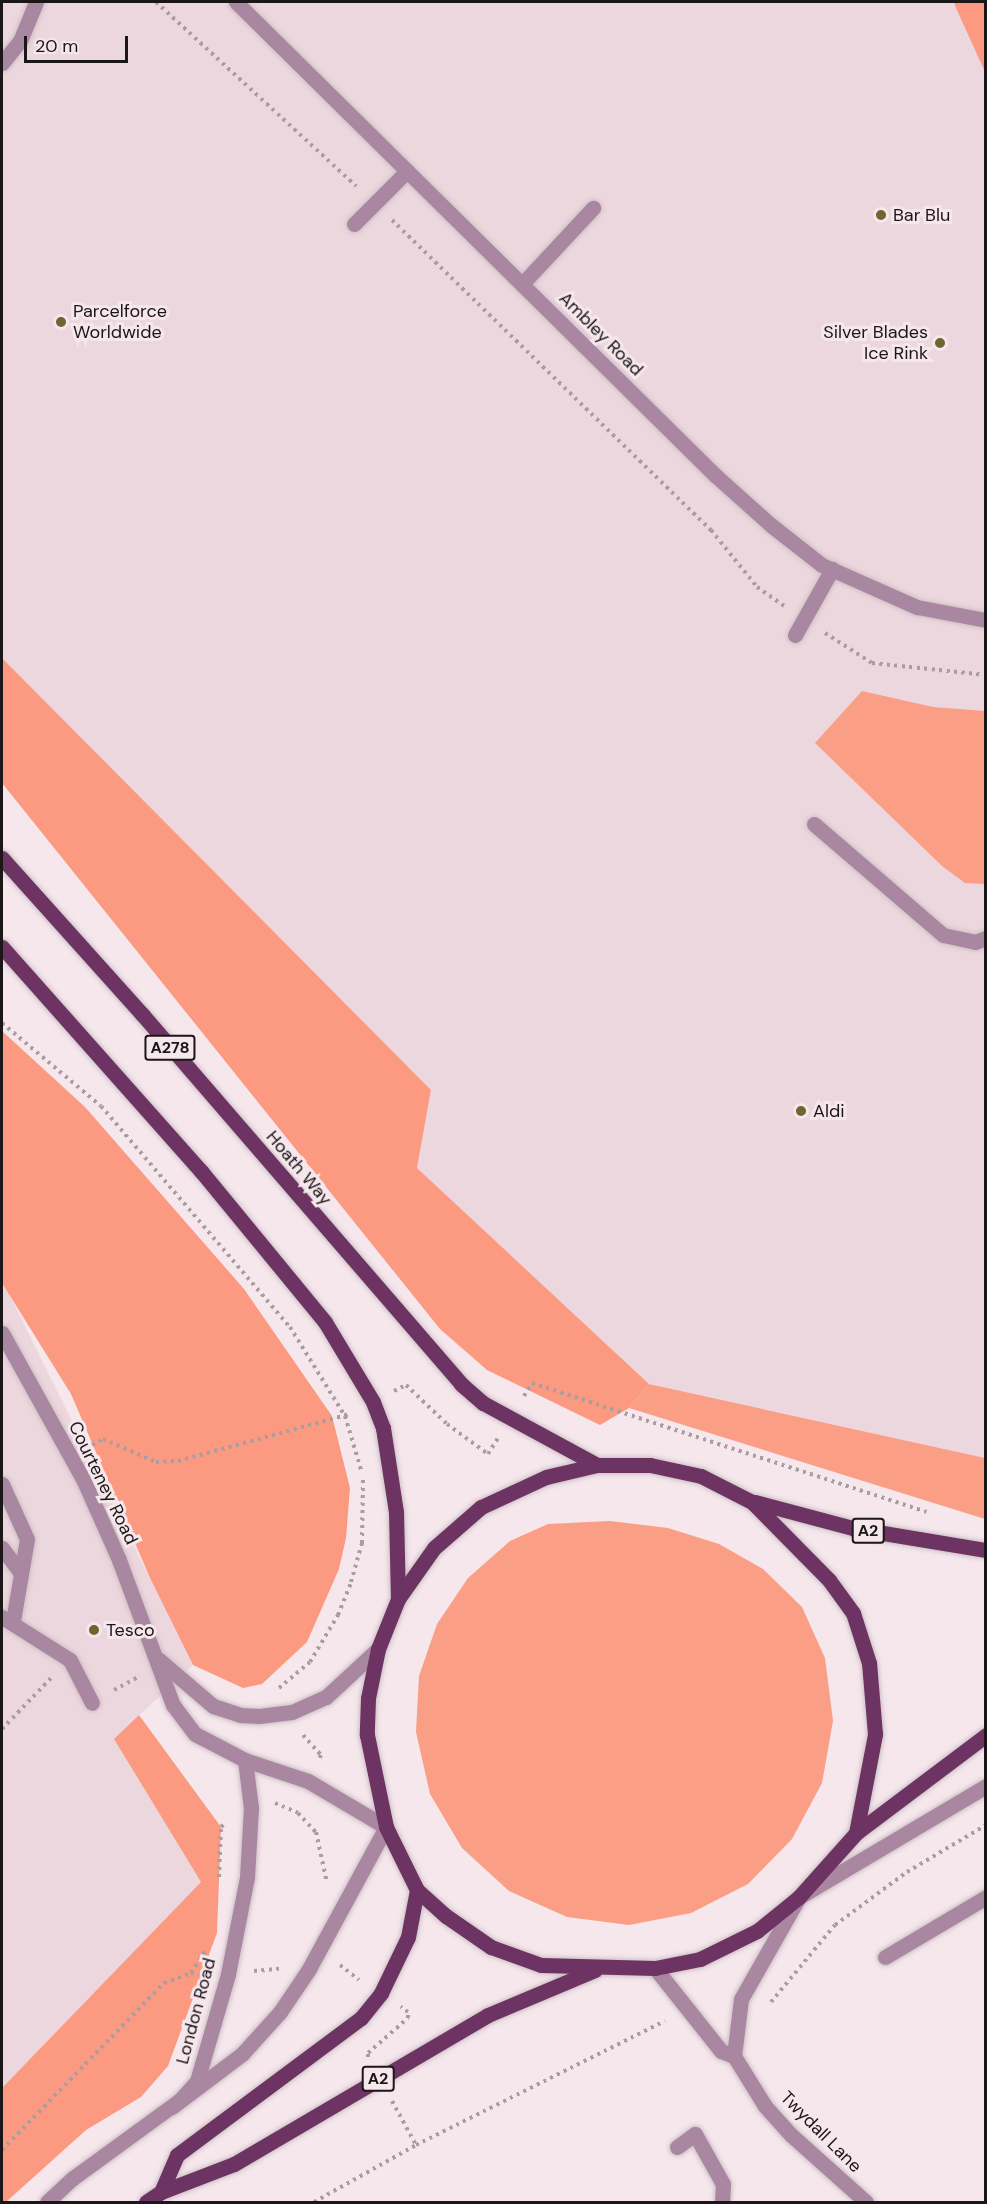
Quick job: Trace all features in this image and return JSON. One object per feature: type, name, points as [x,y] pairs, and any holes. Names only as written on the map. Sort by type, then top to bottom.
[{"type":"main road","name":"Hoath Way","points":[[2,858],[142,1014],[461,1384],[483,1403],[597,1465]]},
{"type":"main road","points":[[2,947],[201,1171],[325,1322],[373,1402],[383,1428],[395,1501],[398,1599]]},
{"type":"main road","points":[[856,1833],[875,1734],[869,1663],[853,1613],[829,1580],[752,1502],[701,1476],[650,1465],[597,1465],[546,1477],[481,1507],[434,1548],[398,1599],[378,1648],[368,1698],[367,1735],[386,1827],[417,1890],[452,1921],[490,1947],[541,1965],[598,1969],[655,1968],[700,1959],[757,1930],[799,1897],[856,1833],[986,1735]]},
{"type":"main road","name":"A2","points":[[752,1502],[853,1528],[986,1550]]},
{"type":"main road","points":[[161,2192],[177,2155],[361,2018],[381,1993],[408,1937],[417,1890]]},
{"type":"main road","name":"A2","points":[[146,2202],[161,2192],[234,2164],[489,2015],[598,1969]]},
{"type":"street","points":[[2,63],[20,41],[36,2]]},
{"type":"street","name":"Ambley Road","points":[[236,2],[716,476],[772,526],[832,569],[917,607],[986,620]]},
{"type":"street","points":[[354,224],[408,171]]},
{"type":"street","points":[[523,283],[593,208]]},
{"type":"street","points":[[795,635],[832,569]]},
{"type":"street","points":[[814,824],[943,935],[975,942],[986,938]]},
{"type":"street","name":"Courteney Road","points":[[2,1333],[69,1458],[83,1479],[119,1560],[173,1705],[195,1734],[245,1760],[308,1781],[386,1827]]},
{"type":"street","points":[[2,1484],[27,1539],[7,1619],[70,1660],[92,1703]]},
{"type":"street","points":[[2,1548],[20,1572]]},
{"type":"street","name":"Courteney Road","points":[[158,1663],[213,1706],[240,1716],[292,1712],[326,1697],[378,1648]]},
{"type":"street","name":"London Road","points":[[47,2202],[73,2178],[172,2107],[197,2081],[228,1974],[247,1877],[251,1808],[245,1760]]},
{"type":"street","points":[[734,2056],[741,1999],[799,1897],[986,1786]]},
{"type":"street","points":[[172,2107],[242,2054],[280,2012],[309,1969],[386,1827]]},
{"type":"street","points":[[885,1956],[986,1897]]},
{"type":"street","name":"Twydall Lane","points":[[655,1968],[721,2051],[734,2056],[765,2106],[791,2135],[866,2202]]},
{"type":"street","points":[[677,2147],[695,2134],[723,2184],[722,2202]]},
{"type":"path","points":[[156,2],[375,204],[711,530],[757,587],[872,663],[986,675]]},
{"type":"path","points":[[2,1023],[101,1106],[164,1177],[290,1327],[345,1416],[362,1475],[362,1544],[338,1615],[310,1662],[279,1687],[300,1731],[321,1755],[292,1809]]},
{"type":"path","points":[[532,1383],[929,1513]]},
{"type":"path","points":[[390,1393],[406,1384],[447,1424],[488,1454]]},
{"type":"path","points":[[69,1458],[103,1439],[156,1462],[178,1461],[235,1448],[332,1416],[345,1416]]},
{"type":"path","points":[[2,1729],[70,1660]]},
{"type":"path","points":[[107,1682],[111,1692],[158,1663]]},
{"type":"path","points":[[270,1804],[292,1809],[316,1832],[327,1892]]},
{"type":"path","points":[[767,2008],[835,1925],[907,1872],[986,1825]]},
{"type":"path","points":[[251,1971],[289,1968]]},
{"type":"path","points":[[2,2150],[164,1983],[191,1973],[207,1974]]},
{"type":"path","points":[[314,2202],[416,2145],[669,2019]]},
{"type":"path","points":[[391,2100],[416,2145]]},
{"type":"shaded area","points":[[2,2],[985,2],[985,1458],[649,1384],[417,1168],[431,1090],[2,658]]},
{"type":"shaded area","points":[[954,2],[985,2],[985,72],[956,8]]},
{"type":"shaded area","points":[[2,658],[431,1090],[417,1168],[649,1384],[629,1408],[600,1425],[487,1370],[440,1329],[2,783]]},
{"type":"shaded area","points":[[862,691],[933,707],[985,711],[985,884],[965,883],[942,866],[815,743]]},
{"type":"shaded area","points":[[2,1031],[85,1107],[244,1289],[332,1416],[350,1488],[346,1538],[339,1569],[307,1642],[262,1684],[243,1688],[193,1665],[150,1578],[71,1394],[2,1283]]},
{"type":"shaded area","points":[[2,1280],[193,1665],[119,1734],[132,1768],[201,1882],[2,2088]]},
{"type":"shaded area","points":[[649,1384],[985,1458],[985,1519],[629,1408]]},
{"type":"shaded area","points":[[610,1521],[668,1528],[719,1544],[763,1569],[802,1607],[825,1658],[833,1721],[822,1783],[792,1839],[748,1884],[691,1913],[629,1925],[567,1917],[509,1891],[462,1848],[430,1794],[416,1732],[419,1676],[437,1624],[468,1578],[510,1541],[548,1524]]},
{"type":"shaded area","points":[[139,1715],[221,1827],[217,1933],[168,2066],[141,2097],[86,2130],[6,2202],[2,2202],[2,2088],[201,1882],[114,1739]]},
{"type":"place","name":"Bar Blu","points":[[881,215]]},
{"type":"place","name":"Parcelforce Worldwide","points":[[61,322]]},
{"type":"place","name":"Silver Blades Ice Rink","points":[[940,343]]},
{"type":"place","name":"Aldi","points":[[801,1111]]},
{"type":"place","name":"Tesco","points":[[94,1630]]}]
